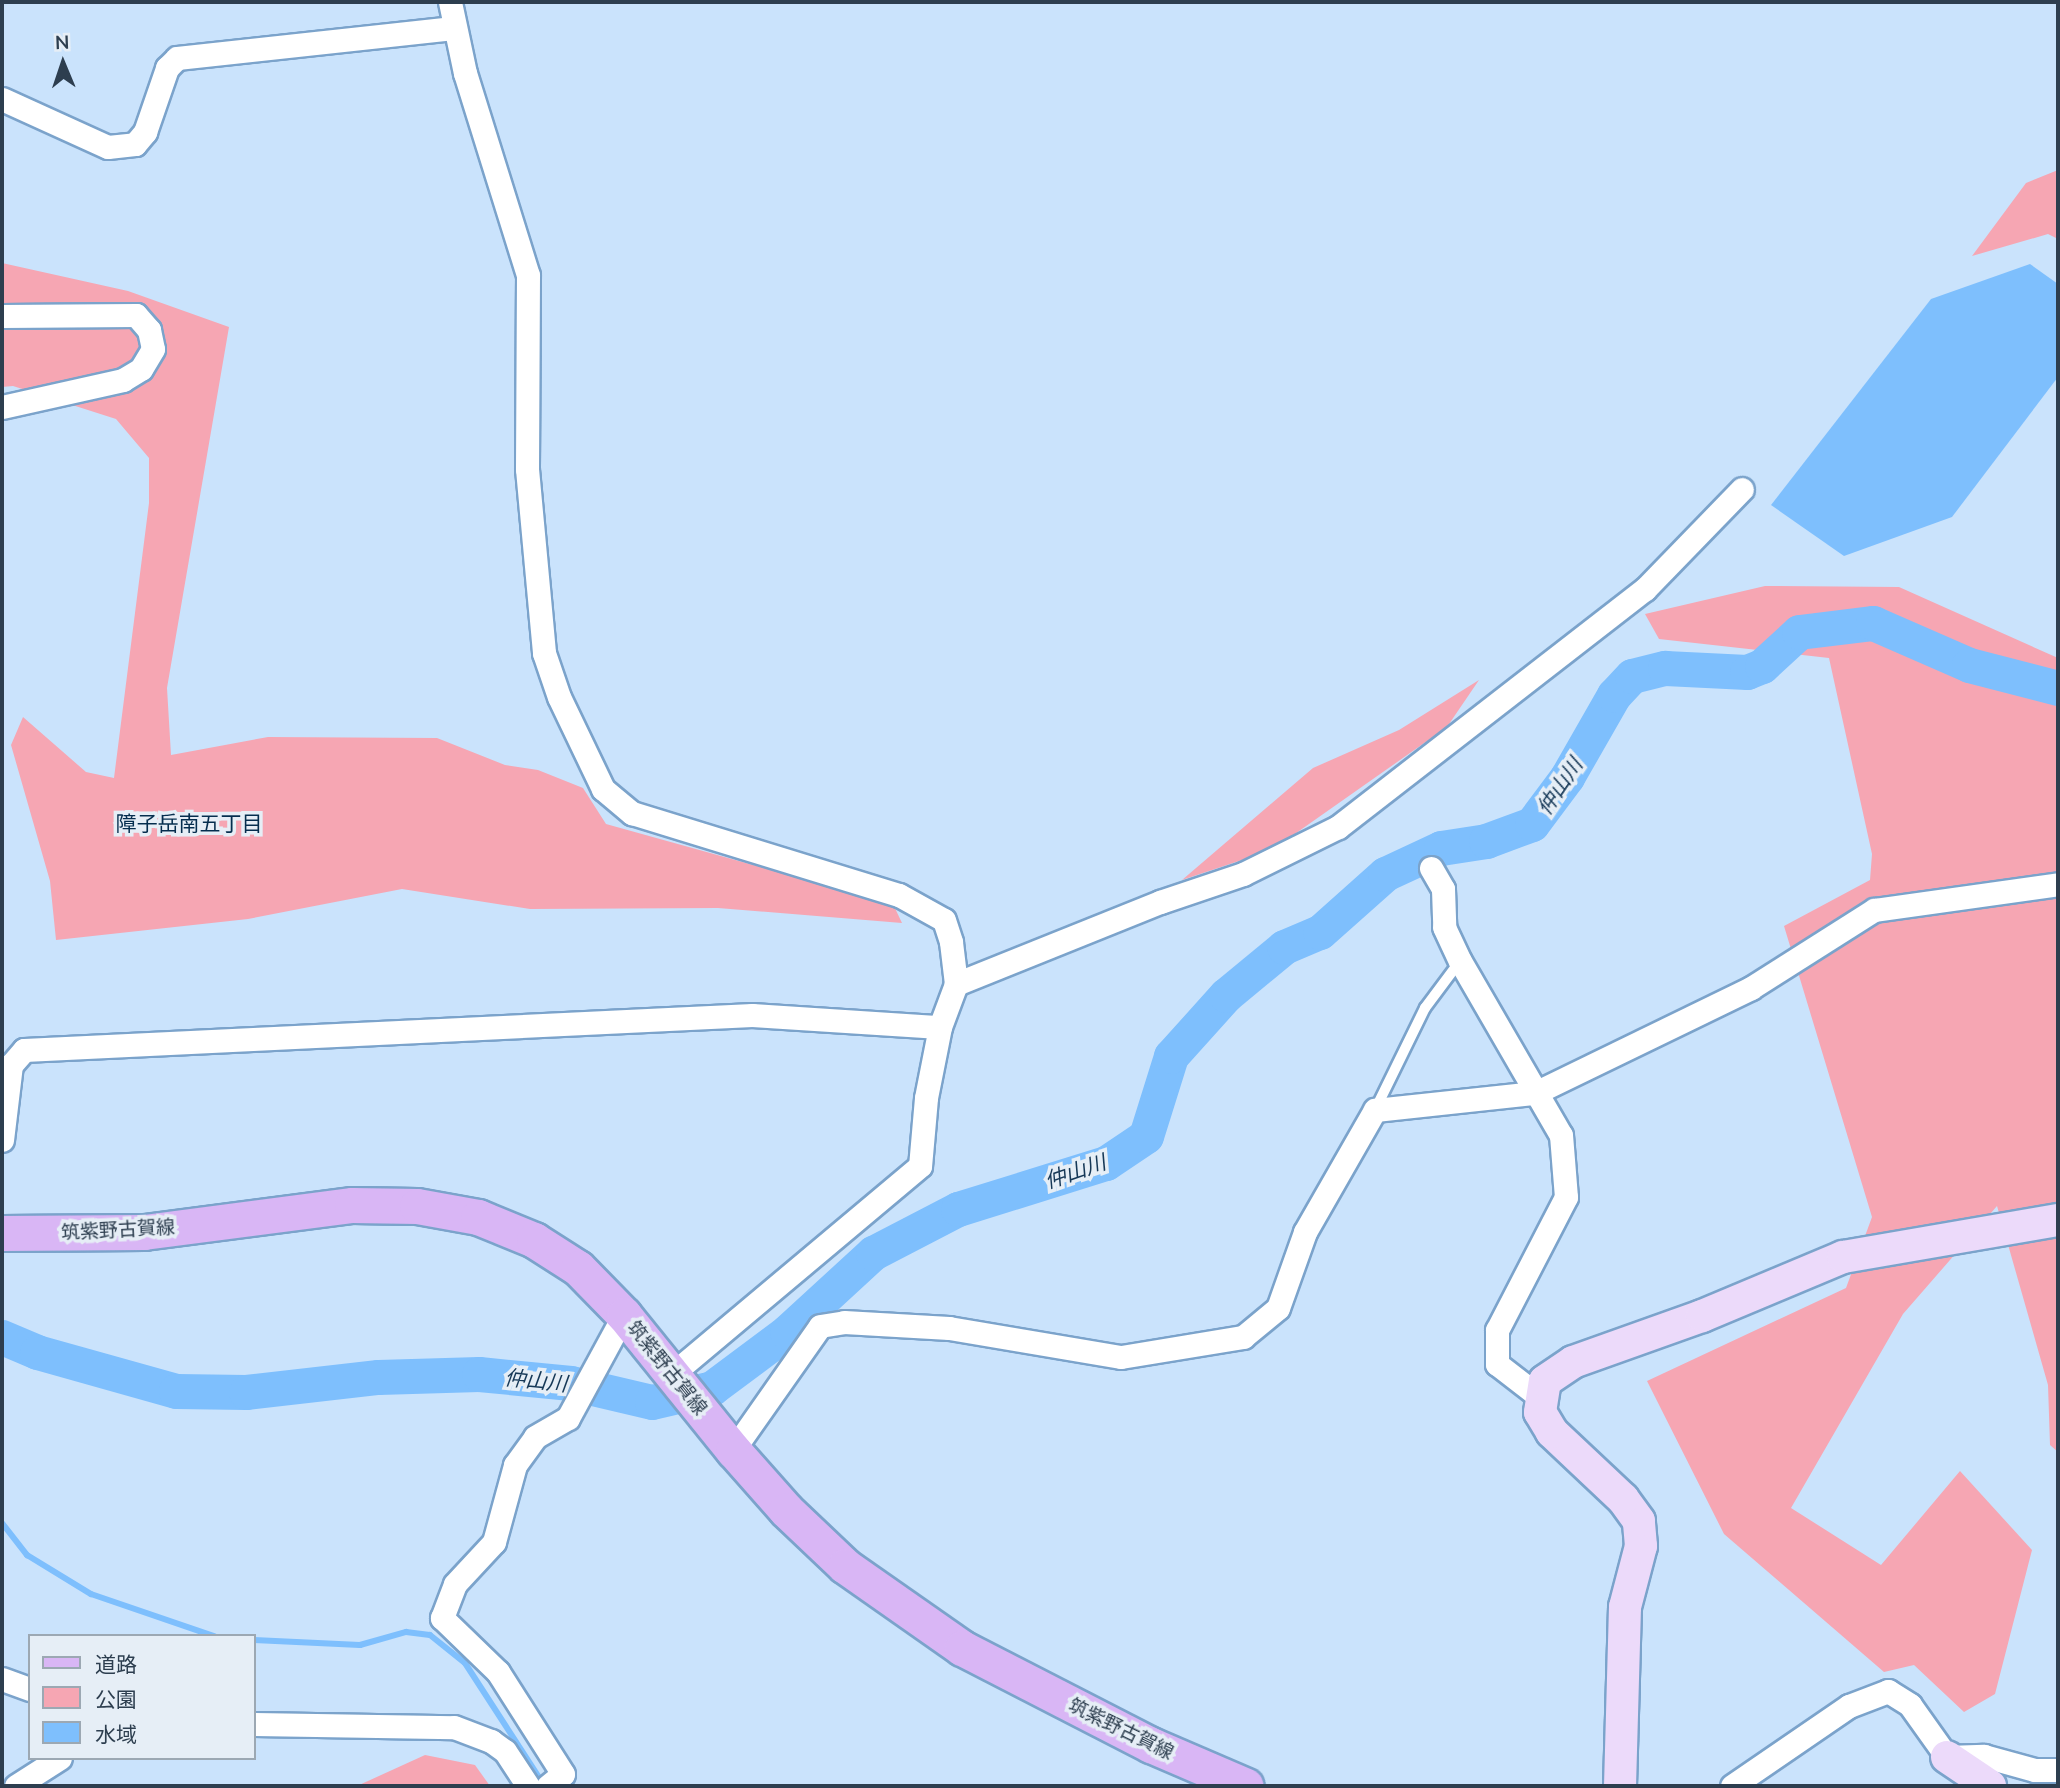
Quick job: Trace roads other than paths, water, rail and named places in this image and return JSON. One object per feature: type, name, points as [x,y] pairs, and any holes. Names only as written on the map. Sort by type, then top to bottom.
[{"type":"main road","name":"筑紫野古賀線","points":[[2,1233],[144,1231],[352,1206],[417,1206],[478,1217],[534,1240],[578,1268],[624,1315],[726,1442],[786,1510],[845,1566],[962,1648],[1151,1745],[1246,1786]]},
{"type":"street","points":[[450,2],[453,28],[528,275],[527,469],[544,653],[559,697],[603,789],[632,813],[832,872],[930,909],[944,920],[956,984],[940,1027],[926,1098],[920,1166],[678,1382]]},
{"type":"street","points":[[2,99],[108,147],[135,144],[145,132],[167,68],[177,58],[453,28]]},
{"type":"street","points":[[2,316],[136,315],[149,330],[153,349],[141,369],[123,380],[2,407]]},
{"type":"street","points":[[956,984],[1160,902],[1243,874],[1338,827],[1645,589],[1742,489]]},
{"type":"street","points":[[1432,868],[1443,890],[1444,927],[1460,961],[1561,1135],[1566,1197],[1497,1330],[1497,1364],[1541,1398]]},
{"type":"street","points":[[726,1442],[820,1326],[844,1322],[949,1328],[1121,1357],[1243,1337],[1278,1308],[1305,1231],[1375,1110],[1535,1093],[1751,988],[1874,910],[2058,884]]},
{"type":"street","points":[[2,1140],[11,1065],[24,1050],[752,1015],[940,1027]]},
{"type":"street","points":[[1620,1786],[1625,1607],[1641,1546],[1639,1521],[1623,1499],[1552,1432],[1540,1412],[1545,1381],[1573,1362],[1702,1316],[1843,1257],[2058,1220]]},
{"type":"street","points":[[548,1786],[563,1774],[498,1672],[442,1618],[455,1584],[494,1542],[515,1465],[535,1437],[568,1418],[624,1315]]},
{"type":"street","points":[[2,1678],[28,1688]]},
{"type":"street","points":[[1732,1786],[1849,1706],[1888,1691],[1910,1705],[1947,1757],[1990,1786]]},
{"type":"street","points":[[256,1724],[454,1727],[491,1741],[505,1751],[528,1786]]},
{"type":"street","points":[[1947,1757],[1984,1756],[2035,1770],[2058,1770]]},
{"type":"street","points":[[16,1786],[57,1760]]},
{"type":"lane","points":[[1375,1110],[1425,1008],[1460,961]]},
{"type":"water","points":[[2030,264],[2058,284],[2058,377],[1952,517],[1844,556],[1771,505],[1931,299]]},
{"type":"waterway","name":"仲山川","points":[[2,1337],[37,1352],[176,1391],[246,1392],[378,1377],[479,1374],[571,1383],[652,1402],[712,1388],[787,1332],[873,1253],[958,1209],[1106,1163],[1146,1136],[1171,1056],[1226,995],[1284,947],[1320,932],[1385,874],[1441,848],[1486,841],[1532,824],[1567,777],[1614,695],[1632,676],[1665,668],[1747,672],[1762,666],[1799,632],[1873,623],[1969,665],[2058,688]]},
{"type":"waterway","points":[[2,1523],[27,1555],[91,1594],[208,1634]]},
{"type":"waterway","points":[[256,1640],[360,1645],[406,1632],[430,1635],[465,1663],[544,1785]]},
{"type":"district","name":"障子岳南五丁目","points":[[189,823]]}]
